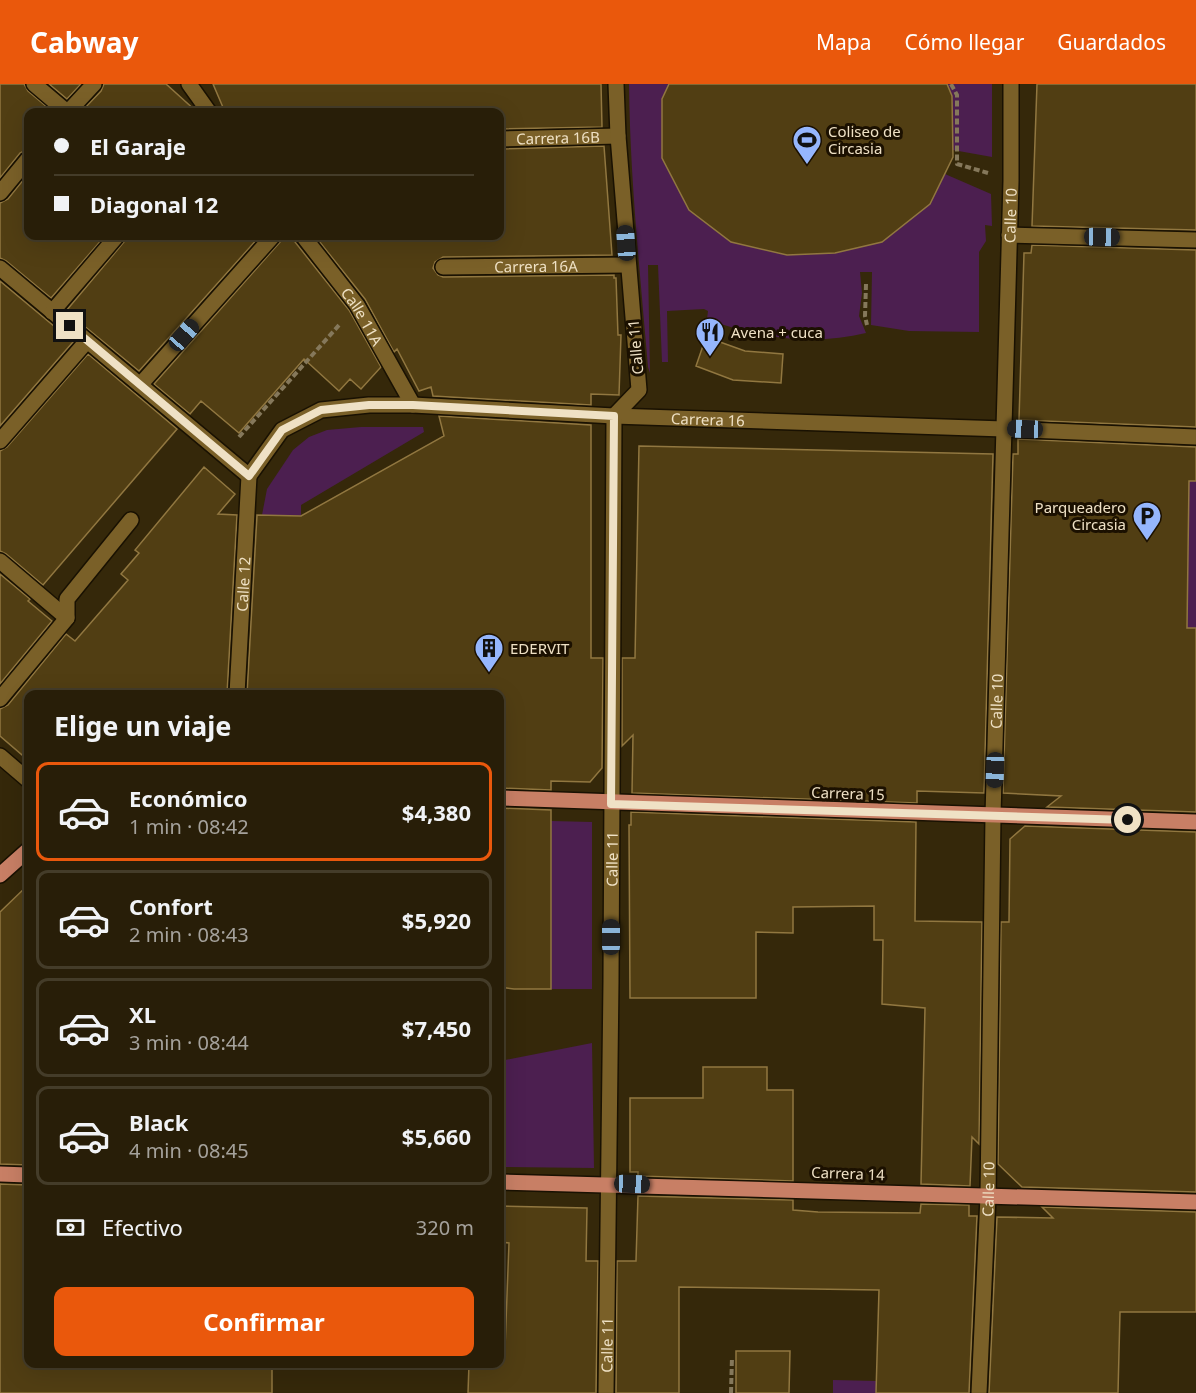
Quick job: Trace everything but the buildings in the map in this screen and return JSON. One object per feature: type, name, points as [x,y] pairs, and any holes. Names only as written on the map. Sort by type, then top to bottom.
[{"type":"main road","name":"Carrera 15","points":[[504,798],[611,804],[1196,822]]},
{"type":"main road","points":[[0,875],[24,854]]},
{"type":"main road","points":[[0,1174],[24,1175]]},
{"type":"main road","name":"Carrera 14","points":[[504,1182],[1196,1202]]},
{"type":"street","points":[[34,84],[63,108]]},
{"type":"street","points":[[72,108],[94,84]]},
{"type":"street","points":[[189,84],[206,108]]},
{"type":"street","name":"Calle 11","points":[[606,1393],[614,416],[639,390],[618,136],[616,84]]},
{"type":"street","name":"Calle 10","points":[[979,1393],[988,1196],[993,815],[1011,181],[1011,84]]},
{"type":"street","name":"Carrera 16B","points":[[504,139],[618,136]]},
{"type":"street","points":[[0,193],[24,164]]},
{"type":"street","points":[[1009,235],[1196,240]]},
{"type":"street","points":[[52,312],[114,240]]},
{"type":"street","points":[[140,385],[269,240]]},
{"type":"street","name":"Calle 11A","points":[[306,240],[357,305],[413,405]]},
{"type":"street","name":"Carrera 16A","points":[[443,267],[628,265]]},
{"type":"street","points":[[0,268],[249,476]]},
{"type":"street","points":[[0,441],[87,341]]},
{"type":"street","name":"Carrera 16","points":[[249,476],[282,430],[321,410],[369,405],[1196,437]]},
{"type":"street","name":"Calle 12","points":[[237,690],[249,476]]},
{"type":"street","points":[[0,699],[67,618],[67,599],[131,520]]},
{"type":"street","points":[[0,561],[67,618]]},
{"type":"street","points":[[0,756],[24,777]]},
{"type":"path","points":[[951,84],[957,94],[957,164],[1011,181]]},
{"type":"path","points":[[866,284],[867,325]]},
{"type":"path","points":[[223,455],[357,305]]},
{"type":"path","points":[[731,1393],[732,1357]]},
{"type":"shaded area","points":[[629,84],[669,84],[662,99],[662,158],[689,210],[731,242],[930,204],[945,174],[991,194],[992,226],[985,225],[986,241],[979,252],[979,332],[909,331],[871,325],[872,272],[860,272],[862,293],[859,316],[866,333],[826,339],[785,338],[726,326],[707,319],[708,311],[704,309],[667,311],[668,362],[662,362],[658,265],[648,265],[650,373],[636,226]]},
{"type":"shaded area","points":[[947,84],[992,84],[992,157],[953,150],[952,96]]},
{"type":"shaded area","points":[[361,427],[423,427],[424,432],[301,505],[301,516],[262,515],[267,489],[293,450],[309,437],[327,430]]},
{"type":"shaded area","points":[[1189,481],[1196,481],[1196,628],[1187,628]]},
{"type":"shaded area","points":[[551,821],[592,822],[592,989],[551,989]]},
{"type":"shaded area","points":[[592,1043],[594,1168],[504,1167],[504,1060]]},
{"type":"shaded area","points":[[833,1380],[877,1381],[877,1393],[833,1393]]},
{"type":"place","name":"Coliseo de Circasia","points":[[807,166]]},
{"type":"place","name":"Avena + cuca","points":[[710,358]]},
{"type":"place","name":"Parqueadero Circasia","points":[[1147,542]]},
{"type":"place","name":"EDERVIT","points":[[489,674]]},
{"type":"route","points":[[70,326],[249,476],[282,430],[321,410],[369,405],[413,405],[614,416],[611,804],[1128,820]]}]
